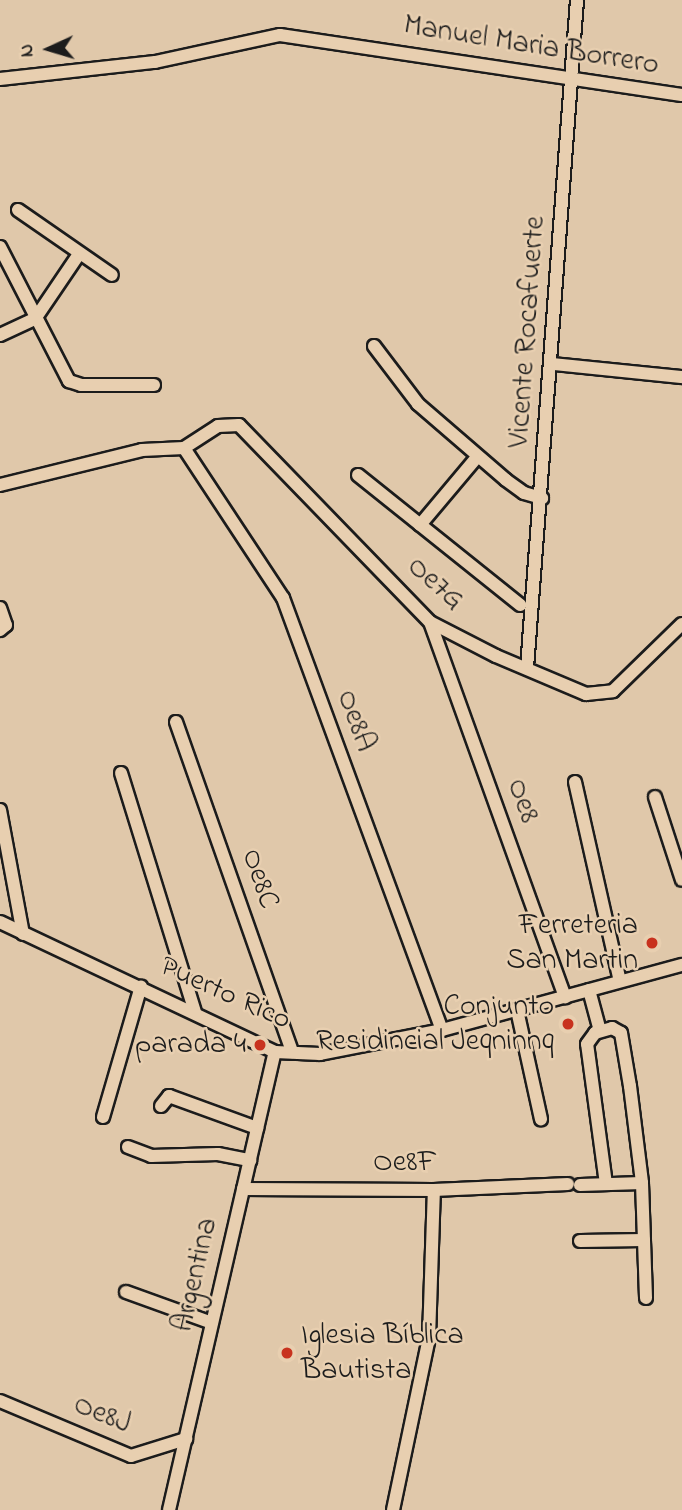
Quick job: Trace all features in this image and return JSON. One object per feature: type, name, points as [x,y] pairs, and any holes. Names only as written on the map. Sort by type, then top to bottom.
[{"type":"street","name":"Vicente Rocafuerte","points":[[527,668],[553,364],[577,0]]},
{"type":"street","name":"Manuel Maria Borrero","points":[[0,79],[155,62],[280,35],[682,95]]},
{"type":"street","points":[[18,209],[111,275]]},
{"type":"street","points":[[0,247],[35,319],[44,324],[74,384],[153,385]]},
{"type":"street","points":[[0,335],[35,319],[79,254]]},
{"type":"street","points":[[374,346],[418,404],[520,491],[542,498]]},
{"type":"street","points":[[553,364],[682,377]]},
{"type":"street","name":"Oe7G","points":[[184,448],[218,426],[239,425],[430,622],[586,694],[606,693],[682,624]]},
{"type":"street","points":[[0,485],[142,450],[184,448]]},
{"type":"street","name":"Oe8A","points":[[184,448],[283,598],[442,1030]]},
{"type":"street","points":[[420,525],[477,457]]},
{"type":"street","points":[[358,475],[520,605]]},
{"type":"street","name":"Oe8","points":[[430,622],[565,997]]},
{"type":"street","name":"Oe8C","points":[[176,722],[292,1052]]},
{"type":"street","points":[[121,773],[195,1012]]},
{"type":"street","points":[[575,782],[620,981]]},
{"type":"street","points":[[656,797],[682,880]]},
{"type":"street","points":[[0,810],[23,934]]},
{"type":"street","name":"Puerto Rico","points":[[0,922],[141,986],[275,1052],[320,1054],[442,1030],[682,965]]},
{"type":"street","points":[[103,1117],[141,986]]},
{"type":"street","points":[[589,990],[600,1031]]},
{"type":"street","points":[[517,1010],[541,1119]]},
{"type":"street","points":[[606,1184],[587,1044],[600,1031],[612,1028],[621,1033],[642,1183],[646,1298]]},
{"type":"street","name":"Argentina","points":[[169,1510],[275,1052]]},
{"type":"street","points":[[161,1106],[169,1096],[257,1128]]},
{"type":"street","points":[[128,1147],[151,1156],[218,1154],[250,1160]]},
{"type":"street","name":"Oe8F","points":[[243,1189],[434,1190],[642,1183]]},
{"type":"street","points":[[393,1510],[429,1338],[434,1190]]},
{"type":"street","points":[[580,1241],[644,1240]]},
{"type":"street","points":[[126,1292],[212,1323]]},
{"type":"street","name":"Oe8J","points":[[0,1401],[131,1456],[186,1439]]},
{"type":"place","name":"Ferreteria San Martin","points":[[652,943]]},
{"type":"place","name":"Conjunto Residincial Jeqninnq","points":[[568,1024]]},
{"type":"place","name":"parada 4","points":[[260,1045]]},
{"type":"place","name":"Iglesia Bíblica Bautista","points":[[287,1353]]}]
